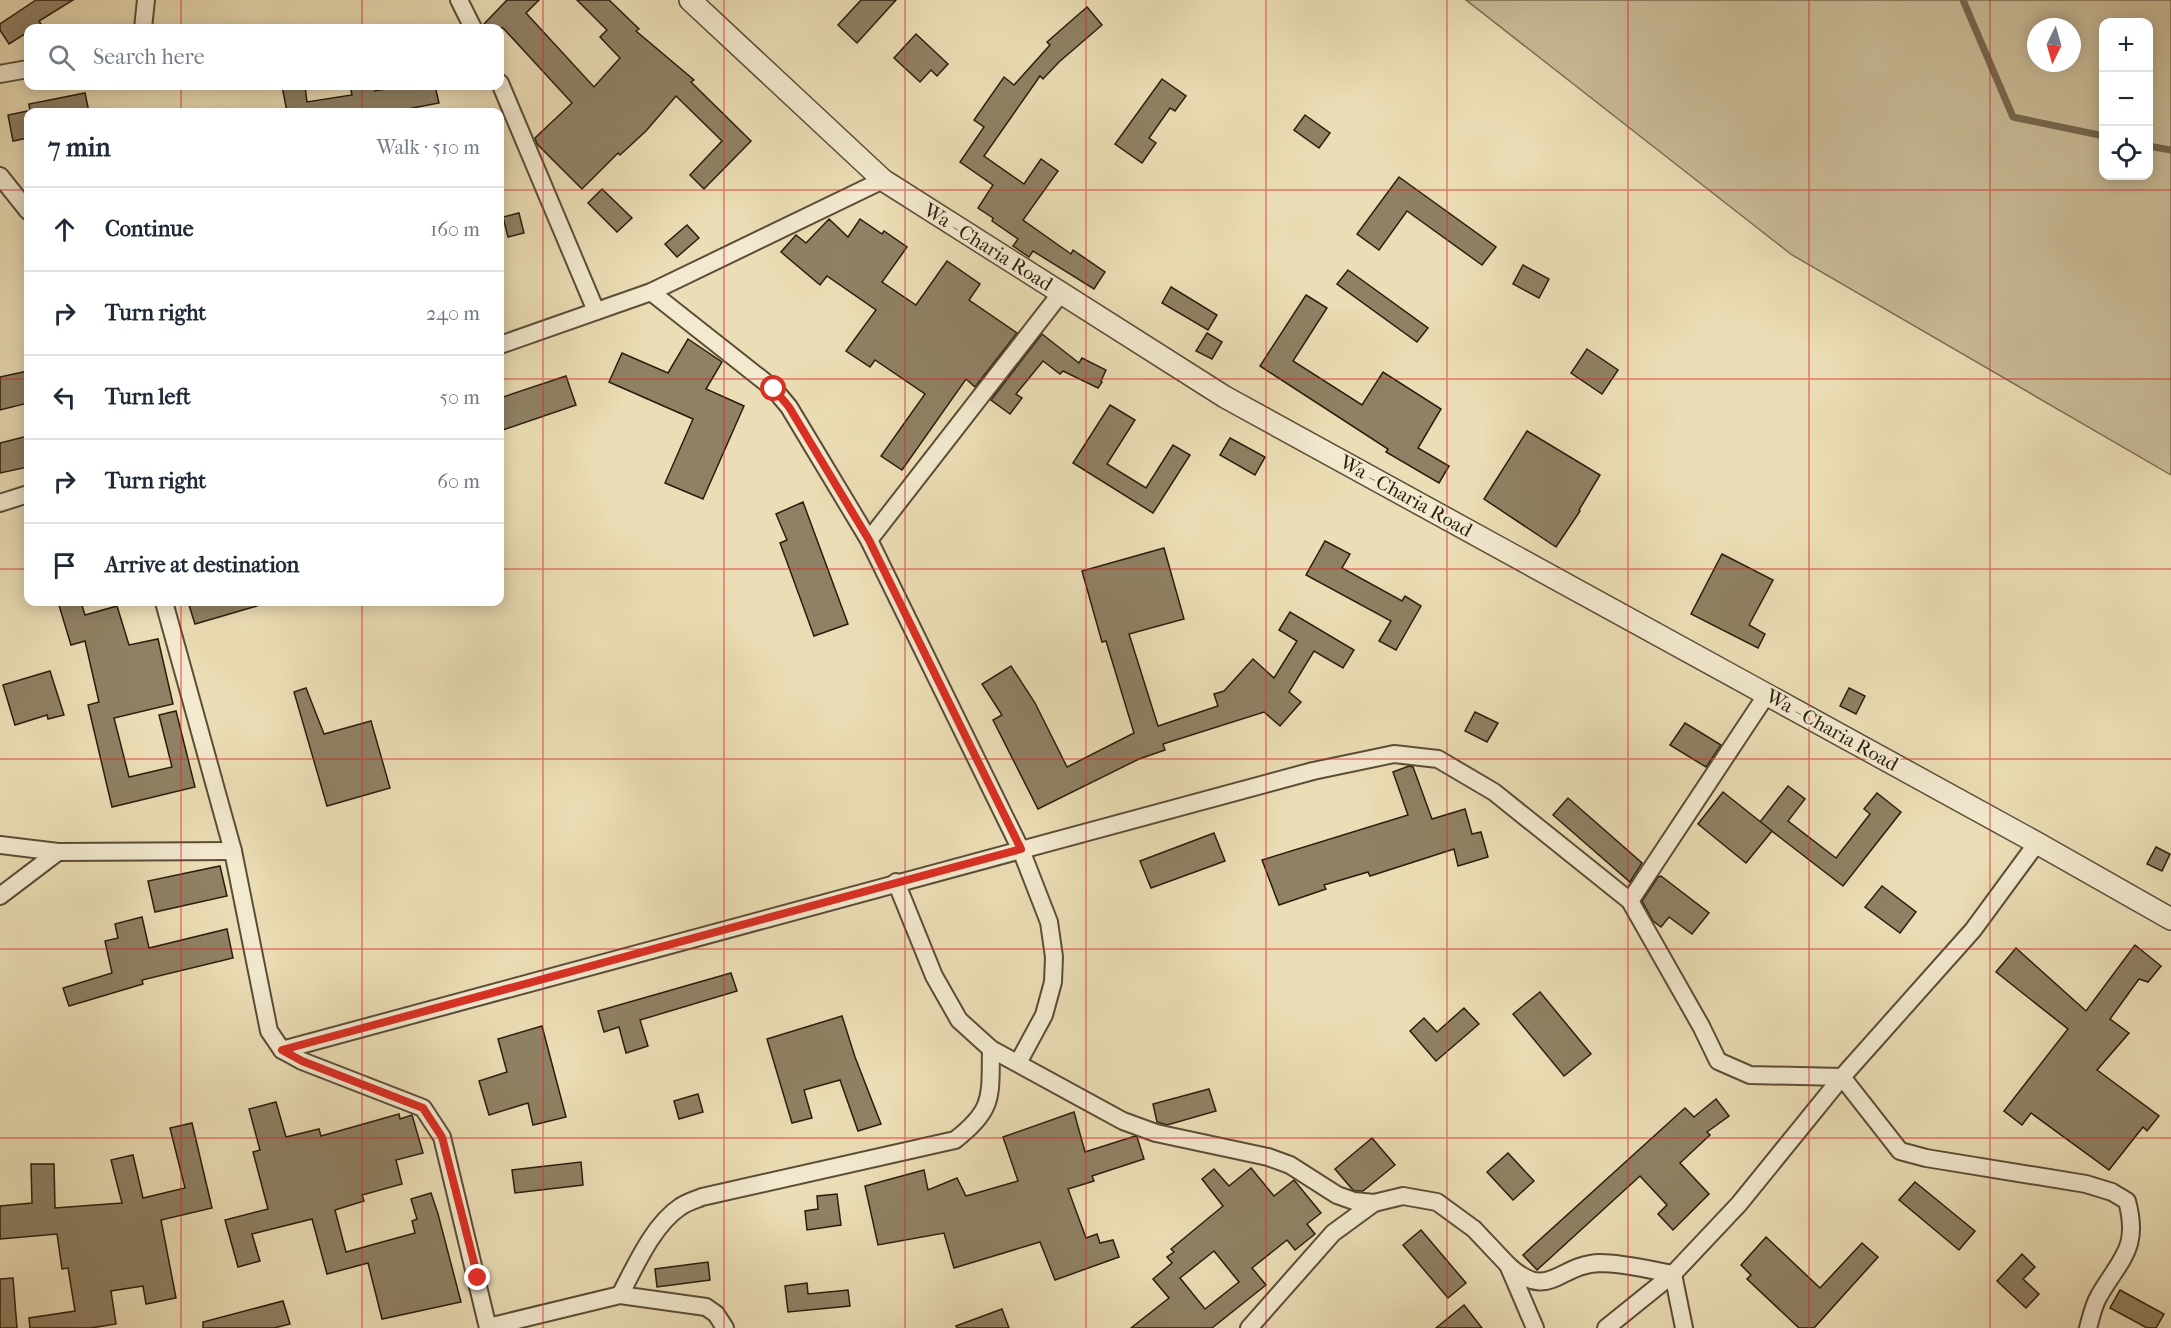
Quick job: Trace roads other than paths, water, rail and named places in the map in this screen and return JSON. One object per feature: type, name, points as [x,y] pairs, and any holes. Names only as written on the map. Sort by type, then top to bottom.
[{"type":"street","points":[[143,24],[146,0]]},
{"type":"street","points":[[459,0],[471,24]]},
{"type":"street","name":"Wa - Charia Road","points":[[690,0],[883,180],[1225,397],[1767,694],[2171,919]]},
{"type":"street","points":[[0,74],[24,70]]},
{"type":"street","points":[[503,90],[596,311]]},
{"type":"street","points":[[0,176],[24,206]]},
{"type":"street","points":[[504,344],[651,292],[883,180]]},
{"type":"street","points":[[651,292],[774,389],[789,407],[869,540],[1021,849],[1049,922],[1054,957],[1053,982],[1044,1015],[1018,1063]]},
{"type":"street","points":[[869,540],[1061,293]]},
{"type":"street","points":[[0,503],[24,495]]},
{"type":"street","points":[[165,606],[233,851],[269,1031],[282,1050],[302,1061],[423,1108],[442,1137],[488,1327],[620,1295],[706,1307],[716,1314],[725,1328]]},
{"type":"street","points":[[1630,901],[1767,694]]},
{"type":"street","points":[[282,1050],[896,882],[1313,771],[1394,754],[1438,759],[1494,792],[1630,901],[1701,1026],[1718,1061],[1750,1075],[1842,1077]]},
{"type":"street","points":[[1606,1328],[1673,1274],[1739,1204],[1842,1077],[1973,930],[2037,843]]},
{"type":"street","points":[[0,845],[58,852],[233,851]]},
{"type":"street","points":[[0,896],[58,852]]},
{"type":"street","points":[[896,882],[934,976],[959,1020],[991,1049],[1123,1121],[1156,1133],[1268,1157],[1290,1165],[1337,1195],[1354,1201],[1374,1203],[1403,1196],[1437,1202],[1474,1229],[1508,1265],[1528,1281],[1542,1283],[1554,1280],[1575,1267],[1600,1263],[1673,1274]]},
{"type":"street","points":[[620,1295],[642,1253],[661,1226],[680,1207],[702,1197],[955,1140],[975,1125],[986,1108],[990,1095],[991,1049]]},
{"type":"street","points":[[1842,1077],[1900,1151],[1926,1158],[2086,1184],[2112,1192],[2127,1201],[2132,1221],[2129,1247],[2097,1298],[2088,1328]]},
{"type":"street","points":[[1249,1328],[1333,1233],[1374,1203]]},
{"type":"street","points":[[1508,1265],[1535,1328]]},
{"type":"street","points":[[1673,1274],[1684,1328]]},
{"type":"waterway","points":[[1963,0],[2013,117],[2099,135]]},
{"type":"waterway","points":[[2153,147],[2171,150]]}]
